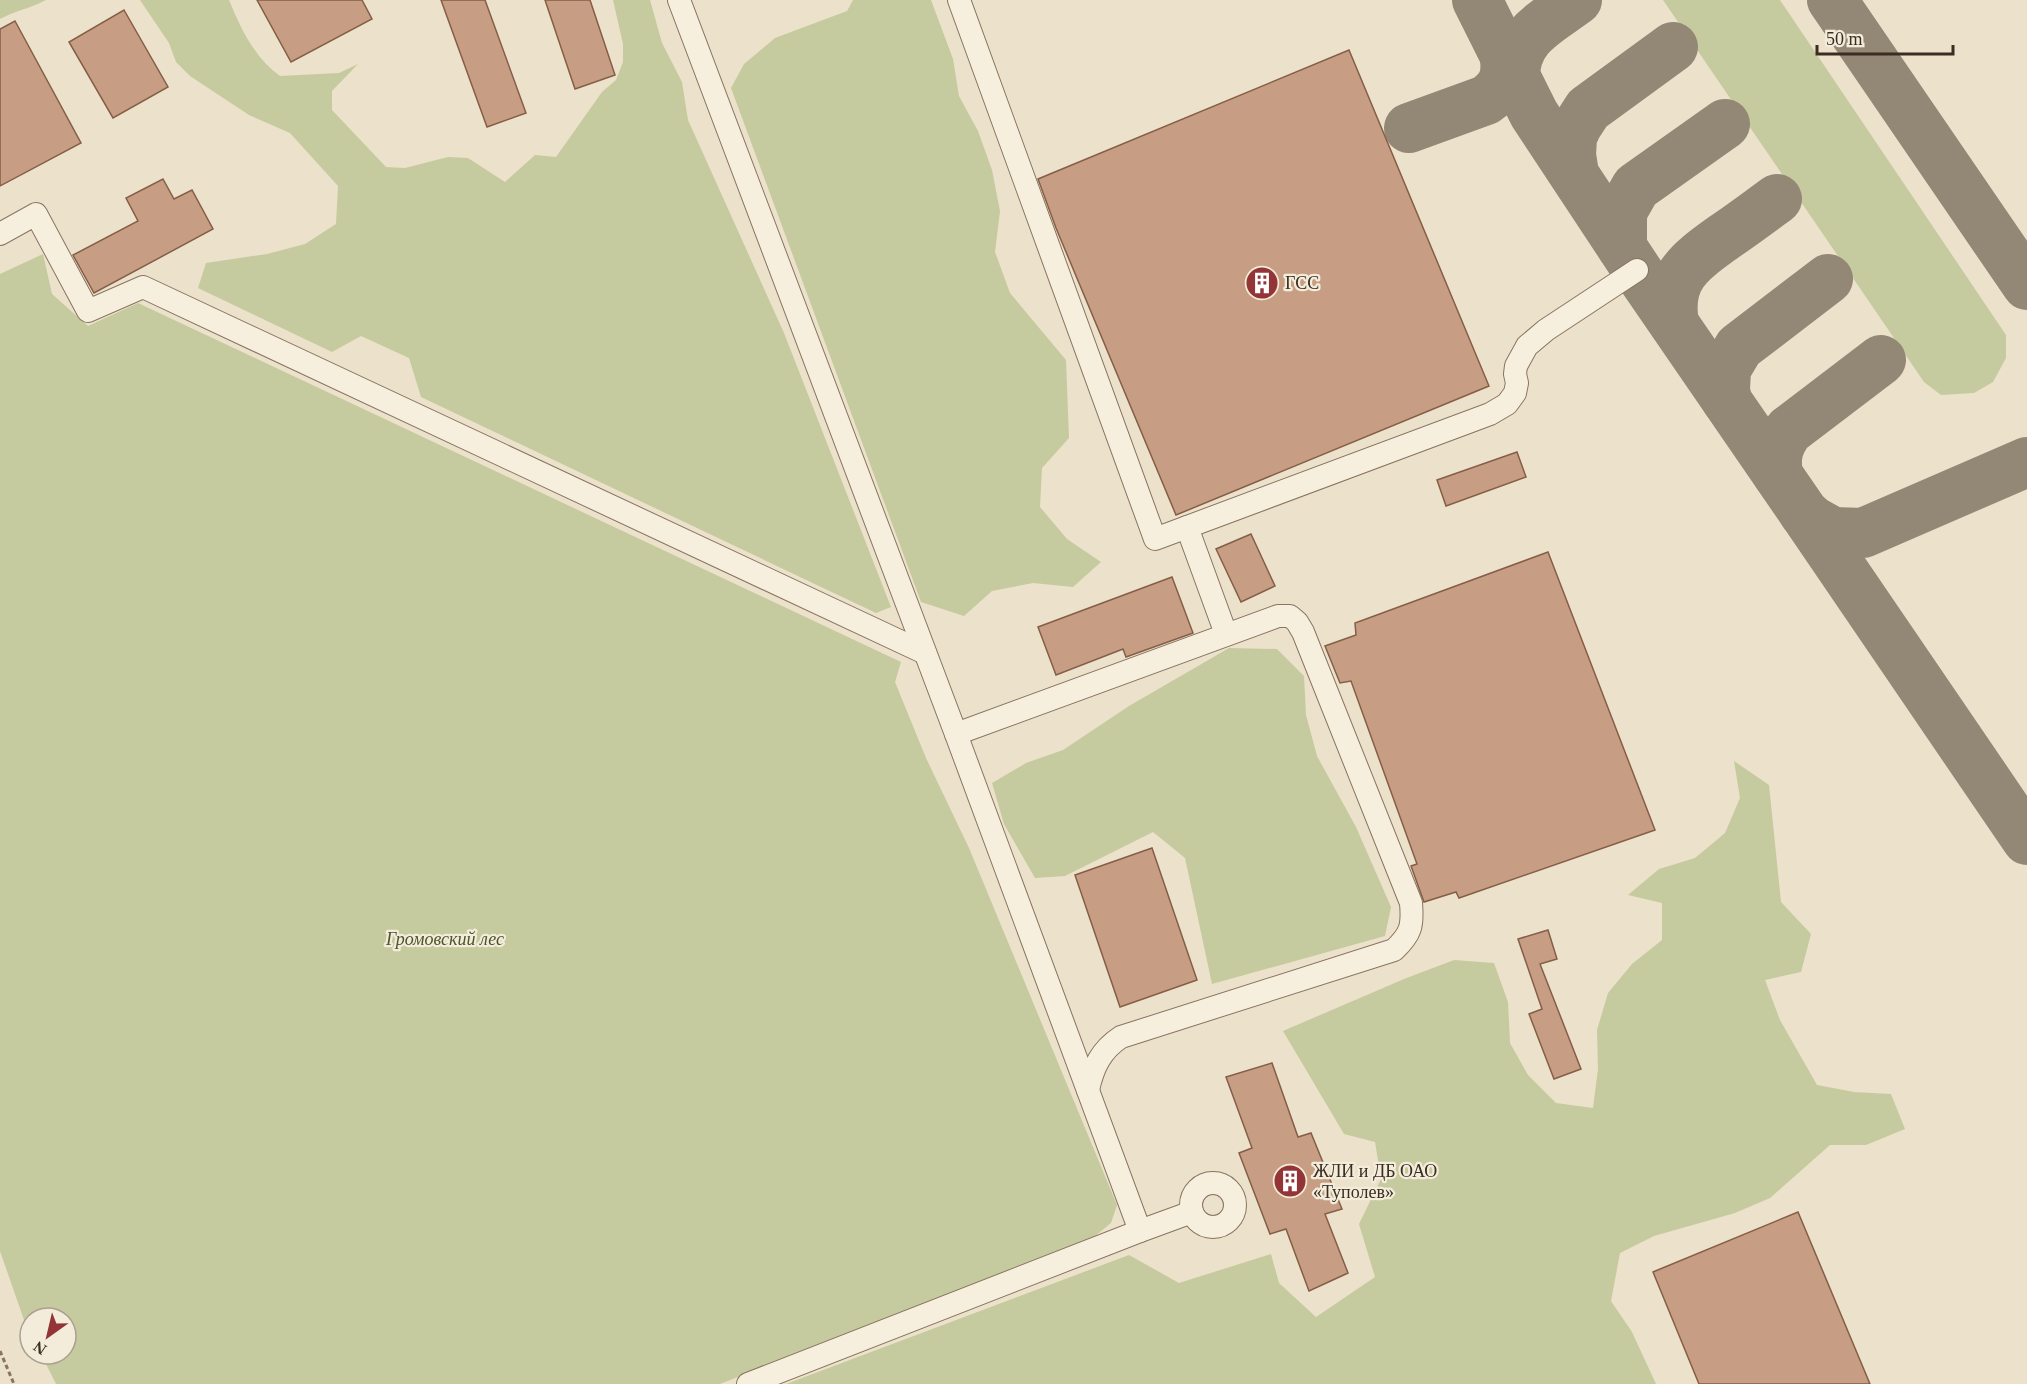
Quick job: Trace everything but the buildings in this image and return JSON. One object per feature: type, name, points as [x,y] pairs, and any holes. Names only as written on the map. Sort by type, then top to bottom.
[{"type":"lane","points":[[679,0],[926,653],[1140,1231]]},
{"type":"lane","points":[[959,0],[1155,539],[1490,414],[1507,404],[1515,393],[1516,366],[1527,346],[1546,330],[1637,270]]},
{"type":"lane","points":[[0,234],[36,214],[88,311],[143,287],[926,653]]},
{"type":"lane","points":[[1187,527],[1226,634]]},
{"type":"lane","points":[[956,734],[1226,634],[1283,615],[1290,616],[1297,622],[1411,903],[1412,919],[1407,938],[1394,950],[1121,1037],[1104,1051],[1097,1062],[1088,1090]]},
{"type":"lane","points":[[748,1384],[1192,1212]]},
{"type":"path","points":[[0,1351],[14,1384]]},
{"type":"green space","points":[[0,0],[46,0],[0,19]]},
{"type":"green space","points":[[140,0],[229,0],[256,51],[280,76],[339,73],[358,64],[332,91],[332,110],[386,167],[405,168],[448,157],[468,158],[505,182],[535,155],[556,157],[602,92],[616,80],[623,62],[623,44],[613,0],[650,0],[662,43],[682,82],[688,120],[784,333],[891,607],[876,613],[421,397],[409,358],[361,336],[332,352],[198,288],[206,263],[267,254],[305,244],[336,224],[338,186],[290,133],[249,115],[190,76],[176,62],[169,43]]},
{"type":"green space","points":[[853,0],[931,0],[953,59],[959,96],[978,131],[992,170],[1000,211],[995,252],[1010,293],[1066,360],[1069,438],[1042,468],[1040,507],[1067,539],[1101,562],[1073,587],[1033,583],[992,591],[964,616],[921,602],[731,88],[744,64],[775,38],[847,11]]},
{"type":"green space","points":[[1663,0],[1780,0],[2006,335],[2006,358],[1993,382],[1974,393],[1941,395],[1924,382]]},
{"type":"green space","name":"Громовский лес","points":[[43,254],[52,294],[88,326],[138,303],[901,662],[895,682],[926,758],[969,848],[1117,1205],[1111,1223],[1095,1236],[720,1384],[56,1384],[47,1366],[78,1366],[78,1306],[19,1306],[0,1251],[0,274]]},
{"type":"green space","points":[[1229,648],[1277,649],[1304,676],[1306,715],[1317,756],[1356,827],[1391,907],[1385,936],[1212,984],[1185,858],[1153,832],[1065,876],[1035,878],[1004,824],[992,783],[1026,763],[1063,750],[1129,706]]},
{"type":"green space","points":[[1734,761],[1769,785],[1781,902],[1811,934],[1801,972],[1765,980],[1780,1020],[1817,1085],[1854,1092],[1891,1094],[1905,1129],[1866,1145],[1830,1145],[1770,1198],[1735,1213],[1654,1236],[1620,1253],[1611,1301],[1632,1332],[1656,1384],[786,1384],[1129,1255],[1179,1283],[1271,1254],[1279,1283],[1316,1317],[1375,1277],[1359,1224],[1381,1179],[1375,1142],[1344,1134],[1283,1031],[1454,960],[1494,963],[1508,1002],[1510,1043],[1528,1075],[1556,1103],[1593,1108],[1598,1069],[1597,1030],[1608,993],[1632,964],[1662,940],[1662,903],[1628,895],[1659,869],[1695,858],[1725,833],[1740,798]]},
{"type":"taxiway","points":[[1477,0],[1534,114],[1637,270],[1804,513],[1813,521],[1833,532],[1863,533],[2027,462]]},
{"type":"taxiway","points":[[1515,79],[1516,64],[1526,41],[1543,24],[1577,0]]},
{"type":"taxiway","points":[[1832,0],[2027,285]]},
{"type":"taxiway","points":[[1574,174],[1571,155],[1572,137],[1588,109],[1673,47]]},
{"type":"taxiway","points":[[1409,128],[1486,100],[1496,92],[1502,82],[1505,59]]},
{"type":"taxiway","points":[[1622,247],[1622,216],[1636,187],[1725,124]]},
{"type":"taxiway","points":[[1674,323],[1672,307],[1674,294],[1684,272],[1701,254],[1777,199]]},
{"type":"taxiway","points":[[1727,401],[1726,369],[1739,347],[1828,279]]},
{"type":"taxiway","points":[[1778,475],[1778,451],[1789,430],[1881,360]]},
{"type":"taxiway","points":[[1804,513],[2027,840]]},
{"type":"place","name":"ГСС","points":[[1262,283]]},
{"type":"place","name":"ЖЛИ и ДБ ОАО «Туполев»","points":[[1290,1181]]}]
